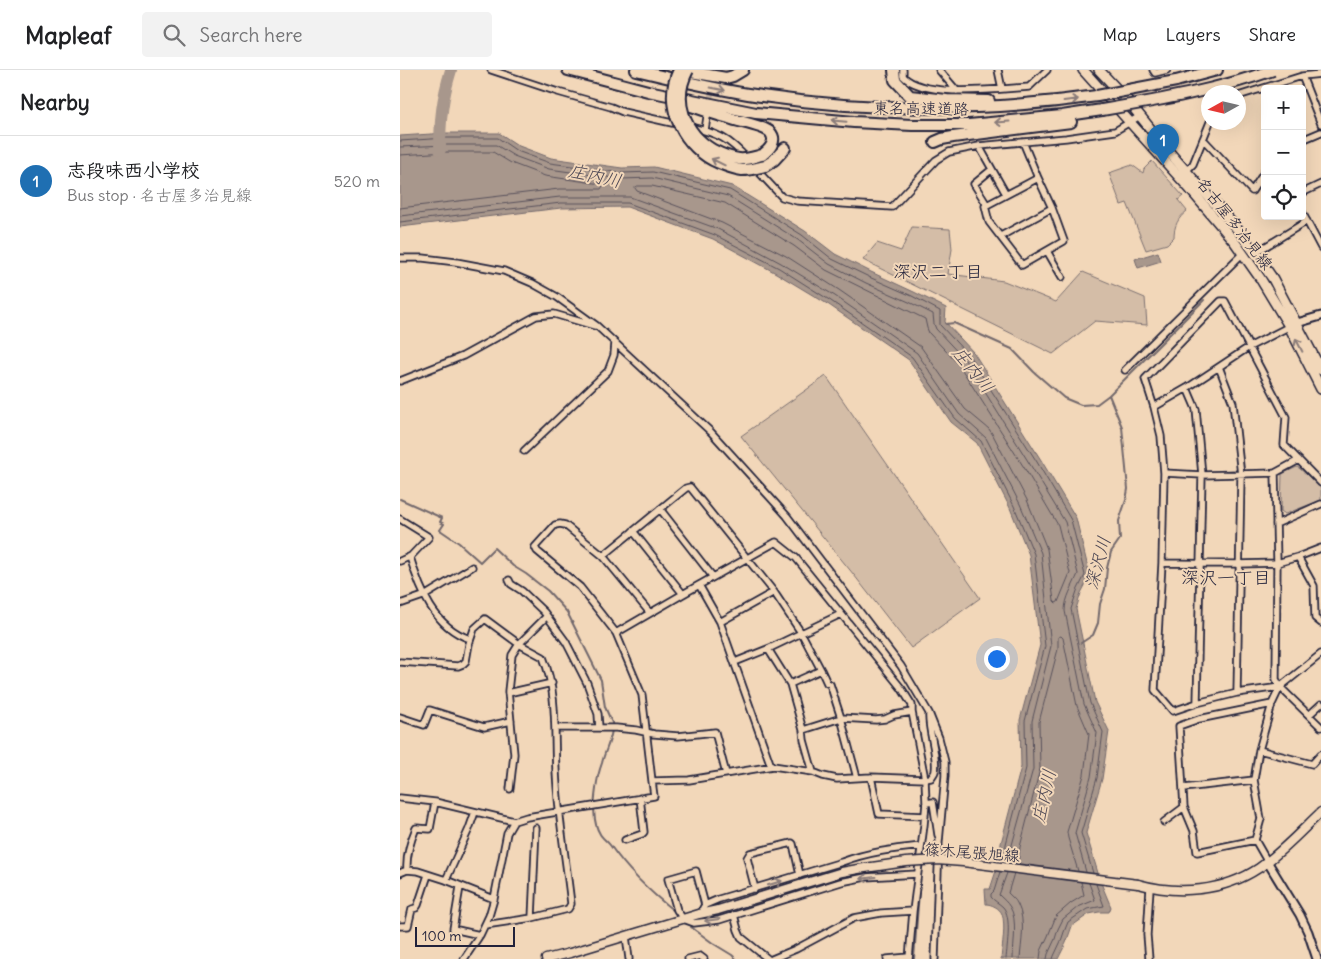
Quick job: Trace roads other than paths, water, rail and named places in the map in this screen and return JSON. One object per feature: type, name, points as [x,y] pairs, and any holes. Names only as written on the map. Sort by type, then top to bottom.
[{"type":"highway","name":"東名高速道路","points":[[568,70],[648,90],[756,113],[823,120],[881,124],[969,124],[1103,113]]},
{"type":"highway","name":"東名高速道路","points":[[636,70],[746,94],[884,108],[931,109],[1001,107],[1045,103],[1157,85],[1217,70]]},
{"type":"highway","points":[[742,70],[726,78],[679,70],[673,89],[676,119],[691,144],[715,162],[728,167],[741,170],[765,166],[774,160],[785,148]]},
{"type":"highway","points":[[648,90],[669,99],[757,126],[769,131],[772,134],[773,142],[771,147],[762,155],[739,159],[730,157],[701,142],[693,133],[681,106],[681,88],[688,70]]},
{"type":"highway","points":[[894,70],[895,80],[910,96],[947,100],[1045,103]]},
{"type":"highway","points":[[935,142],[942,139],[1052,125],[1208,89],[1273,70]]},
{"type":"main road","name":"名古屋多治見線","points":[[1083,70],[1219,222],[1244,253],[1321,370]]},
{"type":"main road","name":"名古屋多治見線","points":[[1098,70],[1238,230],[1255,253],[1273,279],[1321,389]]},
{"type":"main road","name":"篠木尾張旭線","points":[[546,959],[568,956],[626,936],[842,872],[906,862],[937,860],[963,862],[1138,884],[1150,888],[1188,891],[1208,888],[1241,878],[1259,868],[1281,851],[1321,812]]},
{"type":"street","points":[[491,70],[624,112],[705,130],[723,137],[739,150],[782,197],[808,202],[892,207],[936,160],[949,152],[979,146],[1066,138],[1116,131],[1140,116]]},
{"type":"street","points":[[903,70],[903,76],[908,81],[916,85],[940,90],[1029,87],[1047,70]]},
{"type":"street","points":[[939,70],[957,90]]},
{"type":"street","points":[[998,70],[1002,89]]},
{"type":"street","points":[[1153,70],[1156,73],[1167,70]]},
{"type":"street","points":[[1246,94],[1302,76],[1321,74]]},
{"type":"street","points":[[1302,76],[1321,124]]},
{"type":"street","points":[[705,130],[707,117]]},
{"type":"street","points":[[1186,171],[1193,164],[1207,130]]},
{"type":"street","points":[[1306,138],[1321,132]]},
{"type":"street","points":[[1203,139],[1252,191],[1262,175]]},
{"type":"street","points":[[991,170],[974,184],[987,205],[985,206],[989,222],[1022,265],[1064,241],[1052,208],[1023,142]]},
{"type":"street","points":[[979,146],[1006,194]]},
{"type":"street","points":[[987,205],[1038,178]]},
{"type":"street","points":[[1306,191],[1321,184]]},
{"type":"street","points":[[1001,236],[1052,208]]},
{"type":"street","points":[[1255,253],[1307,222],[1321,248]]},
{"type":"street","points":[[1047,251],[1062,278]]},
{"type":"street","points":[[1125,370],[1244,253]]},
{"type":"street","points":[[400,258],[423,258],[456,262],[504,271],[532,283],[557,297],[597,326],[711,432],[787,516],[901,666],[929,712],[939,738],[945,762],[946,776],[939,842],[935,959]]},
{"type":"street","points":[[1280,687],[1237,693],[1197,702],[1174,711],[1155,690],[1162,564],[1164,473],[1162,436],[1145,379],[1221,302],[1225,302],[1286,416],[1284,445],[1321,483]]},
{"type":"street","points":[[400,382],[463,356],[536,316],[554,314],[591,326],[597,326]]},
{"type":"street","points":[[1154,407],[1187,388],[1249,346],[1293,325],[1321,316]]},
{"type":"street","points":[[524,451],[608,371],[616,343]]},
{"type":"street","points":[[1219,367],[1233,403],[1241,475],[1237,693]]},
{"type":"street","points":[[1187,388],[1196,409],[1202,475],[1197,702]]},
{"type":"street","points":[[1164,473],[1202,475],[1275,474],[1299,460]]},
{"type":"street","points":[[1275,474],[1277,563],[1276,680],[1280,687],[1321,727]]},
{"type":"street","points":[[603,556],[686,488],[690,488],[774,592],[802,634],[827,683],[830,684],[857,778]]},
{"type":"street","points":[[1276,524],[1321,504]]},
{"type":"street","points":[[660,509],[713,577]]},
{"type":"street","points":[[400,519],[429,537],[410,557],[400,561]]},
{"type":"street","points":[[400,798],[435,802],[514,821],[560,811],[654,796],[642,695],[616,633],[580,587],[537,551],[535,547],[555,525],[565,525],[603,556],[650,613]]},
{"type":"street","points":[[633,531],[683,594]]},
{"type":"street","points":[[616,633],[776,542],[796,558],[902,689],[912,705],[925,779],[925,816],[913,911],[910,958],[887,959]]},
{"type":"street","points":[[1162,564],[1277,563],[1321,548]]},
{"type":"street","points":[[410,557],[417,579],[433,610],[444,624],[470,639]]},
{"type":"street","points":[[1298,557],[1314,586],[1315,618],[1321,623]]},
{"type":"street","points":[[400,604],[425,596],[472,567]]},
{"type":"street","points":[[509,580],[511,584],[522,591],[547,616],[566,642],[587,682],[598,714],[599,728]]},
{"type":"street","points":[[699,585],[720,622],[771,766]]},
{"type":"street","points":[[720,622],[774,592]]},
{"type":"street","points":[[735,662],[802,634],[841,614]]},
{"type":"street","points":[[510,789],[514,754],[508,693],[512,655],[519,644],[547,616]]},
{"type":"street","points":[[400,662],[458,666],[463,664],[466,661],[474,628],[485,619],[519,644],[543,657],[552,683],[556,728],[556,770],[571,904],[568,909],[532,918],[484,925]]},
{"type":"street","points":[[768,649],[790,684],[813,772]]},
{"type":"street","points":[[1317,959],[1300,915],[1255,840],[1261,819],[1254,780],[1259,750],[1272,704],[1280,687],[1321,654]]},
{"type":"street","points":[[790,684],[821,670]]},
{"type":"street","points":[[508,693],[552,683]]},
{"type":"street","points":[[1255,840],[1197,852],[1194,831],[1184,807],[1179,726],[1199,718],[1272,704]]},
{"type":"street","points":[[1309,715],[1321,704]]},
{"type":"street","points":[[400,717],[424,725],[430,710],[484,727],[511,721]]},
{"type":"street","points":[[803,730],[841,718],[876,720],[912,712]]},
{"type":"street","points":[[652,781],[689,780],[771,766],[813,772],[837,779],[871,777],[931,778],[935,772],[928,721],[929,712]]},
{"type":"street","points":[[556,728],[613,728],[678,736],[715,732],[726,774]]},
{"type":"street","points":[[1259,750],[1312,764],[1321,754]]},
{"type":"street","points":[[871,777],[879,814],[925,816]]},
{"type":"street","points":[[1184,788],[1254,780]]},
{"type":"street","points":[[624,840],[644,832],[640,798]]},
{"type":"street","points":[[407,870],[406,859],[410,842],[416,828],[430,829],[435,802]]},
{"type":"street","points":[[926,803],[933,802],[939,842]]},
{"type":"street","points":[[1164,822],[1184,807]]},
{"type":"street","points":[[446,880],[475,812]]},
{"type":"street","points":[[464,959],[480,935],[489,916],[507,833],[514,821]]},
{"type":"street","points":[[532,918],[536,828]]},
{"type":"street","points":[[755,888],[746,858],[750,853],[792,843],[800,875]]},
{"type":"street","points":[[699,914],[705,905],[719,899],[858,856],[921,846]]},
{"type":"street","points":[[400,873],[414,870],[446,880],[494,899]]},
{"type":"street","points":[[705,905],[696,871],[668,879],[677,910],[682,919],[694,923],[719,920],[840,882],[866,877],[917,874]]},
{"type":"street","points":[[400,926],[408,926],[412,908],[416,908],[418,905],[428,874]]},
{"type":"street","points":[[460,887],[453,929],[480,935]]},
{"type":"street","points":[[1149,959],[1147,935],[1150,888]]},
{"type":"street","points":[[772,959],[796,949],[854,918],[881,913],[913,911]]},
{"type":"street","points":[[734,915],[741,937],[768,959]]},
{"type":"street","points":[[626,936],[629,959]]},
{"type":"street","points":[[688,959],[700,956],[704,959]]},
{"type":"water","name":"庄内川","points":[[447,133],[499,133],[519,146],[551,158],[622,168],[654,167],[732,186],[805,231],[835,254],[946,308],[945,322],[974,353],[1076,518],[1090,576],[1081,593],[1076,609],[1095,702],[1109,731],[1102,779],[1086,833],[1101,883],[1111,907],[1109,912],[1089,914],[1072,926],[1058,959],[1001,959],[1004,930],[1002,914],[995,907],[986,904],[985,889],[990,889],[1000,859],[1001,843],[1021,767],[1020,720],[1040,645],[1029,555],[1010,508],[977,443],[951,422],[909,360],[829,305],[776,273],[713,239],[627,207],[561,208],[400,227],[400,136]]},
{"type":"water","points":[[1158,252],[1161,261],[1138,268],[1135,259]]},
{"type":"waterway","points":[[440,150],[442,110],[451,70]]},
{"type":"waterway","name":"深沢川","points":[[1081,643],[1093,635],[1098,623],[1107,568],[1111,552],[1120,539],[1119,521],[1128,489],[1122,427],[1109,395],[1204,300]]},
{"type":"waterway","name":"深沢川","points":[[946,324],[954,323],[1012,349],[1034,372],[1064,398],[1081,405],[1097,404],[1109,395]]},
{"type":"waterway","points":[[400,499],[442,518],[440,522],[444,524],[440,530],[459,543],[480,562],[494,548],[513,566],[548,591],[567,612],[601,680],[605,707],[613,725]]},
{"type":"waterway","points":[[612,730],[596,786],[594,812],[597,829],[632,872],[648,889],[674,911]]},
{"type":"waterway","points":[[914,959],[920,878]]},
{"type":"waterway","points":[[691,927],[736,959]]},
{"type":"tunnel","points":[[709,105],[713,85]]},
{"type":"place","name":"志段味西小学校","points":[[1163,165]]},
{"type":"district","name":"深沢二丁目","points":[[938,272]]},
{"type":"district","name":"深沢一丁目","points":[[1226,578]]}]
